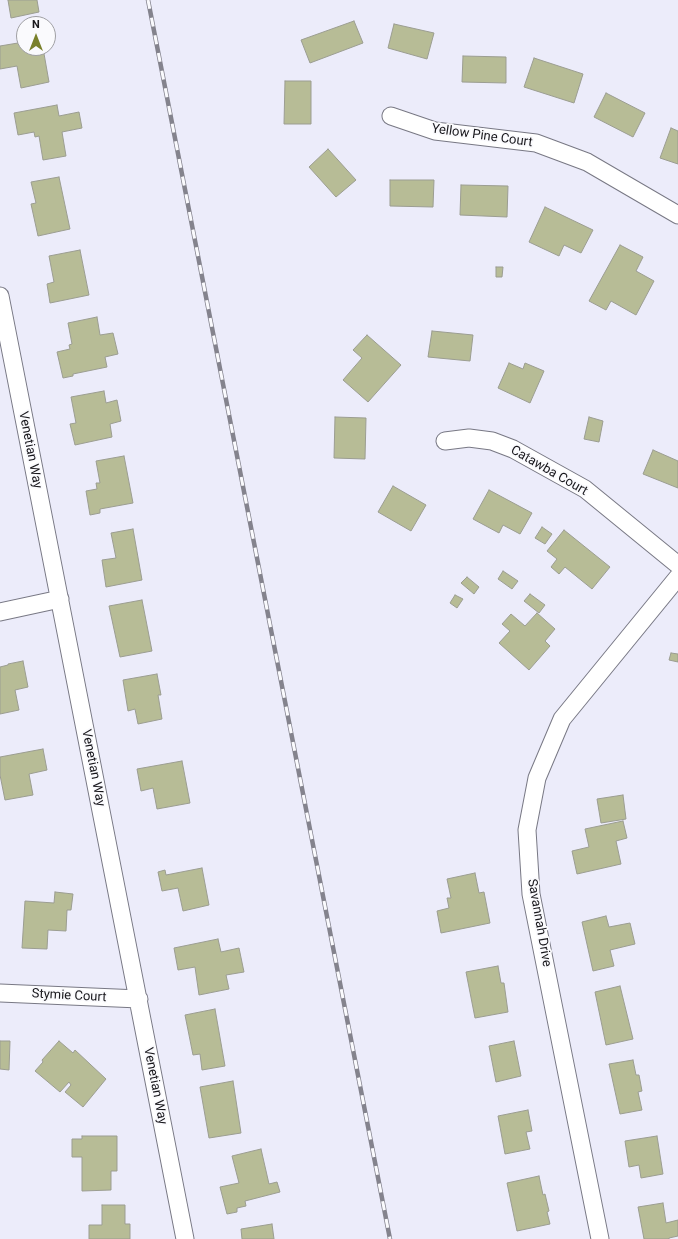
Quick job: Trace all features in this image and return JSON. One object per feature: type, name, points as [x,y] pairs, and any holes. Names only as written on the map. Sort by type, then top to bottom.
[{"type":"street","name":"Yellow Pine Court","points":[[391,116],[435,131],[536,143],[587,162],[678,215]]},
{"type":"street","name":"Venetian Way","points":[[0,296],[184,1239]]},
{"type":"street","name":"Catawba Court","points":[[445,441],[469,438],[492,441],[513,449],[585,489],[678,565]]},
{"type":"street","name":"Savannah Drive","points":[[600,1239],[531,894],[527,830],[537,778],[562,719],[678,576]]},
{"type":"street","points":[[0,612],[60,599]]},
{"type":"street","name":"Stymie Court","points":[[0,993],[138,999]]},
{"type":"building","points":[[8,0],[37,0],[39,12],[11,18]]},
{"type":"building","points":[[354,21],[363,43],[310,63],[301,40]]},
{"type":"building","points":[[394,24],[434,33],[427,59],[388,48]]},
{"type":"building","points":[[16,43],[16,56],[44,56],[49,82],[21,88],[17,66],[0,69],[0,46]]},
{"type":"building","points":[[463,56],[506,57],[506,83],[462,82]]},
{"type":"building","points":[[534,58],[583,74],[574,103],[524,87]]},
{"type":"building","points":[[285,81],[311,81],[311,124],[284,124]]},
{"type":"building","points":[[606,93],[645,113],[633,137],[594,117]]},
{"type":"building","points":[[57,105],[59,116],[79,112],[82,128],[62,132],[66,156],[43,160],[39,136],[35,137],[34,132],[18,135],[14,113]]},
{"type":"building","points":[[671,128],[678,131],[678,164],[660,158]]},
{"type":"building","points":[[328,149],[356,180],[336,197],[309,167]]},
{"type":"building","points":[[59,177],[70,229],[38,236],[31,204],[36,203],[31,182]]},
{"type":"building","points":[[390,180],[434,180],[433,207],[390,206]]},
{"type":"building","points":[[461,185],[508,186],[507,217],[460,215]]},
{"type":"building","points":[[545,207],[593,230],[581,253],[564,245],[559,256],[529,242]]},
{"type":"building","points":[[620,245],[643,257],[636,271],[654,281],[636,315],[611,301],[606,310],[589,301]]},
{"type":"building","points":[[80,250],[89,295],[50,303],[47,284],[54,282],[49,256]]},
{"type":"building","points":[[496,267],[503,267],[502,277],[496,277]]},
{"type":"building","points":[[97,317],[100,335],[113,333],[118,354],[105,357],[107,367],[73,374],[73,376],[63,378],[57,352],[70,349],[69,345],[72,344],[68,323]]},
{"type":"building","points":[[432,331],[473,335],[470,361],[428,357]]},
{"type":"building","points":[[367,335],[401,365],[368,402],[343,380],[362,358],[353,350]]},
{"type":"building","points":[[509,363],[523,369],[525,363],[544,371],[530,403],[498,388]]},
{"type":"building","points":[[104,391],[106,403],[117,400],[121,421],[110,424],[112,437],[75,445],[70,424],[76,423],[71,397]]},
{"type":"building","points":[[335,417],[366,418],[365,459],[334,458]]},
{"type":"building","points":[[589,417],[603,421],[599,442],[584,439]]},
{"type":"building","points":[[653,450],[678,461],[678,488],[643,474]]},
{"type":"building","points":[[124,456],[133,503],[100,509],[100,513],[90,515],[86,491],[97,489],[96,483],[100,483],[96,461]]},
{"type":"building","points":[[393,486],[426,505],[411,531],[378,512]]},
{"type":"building","points":[[489,490],[532,513],[520,534],[503,525],[499,533],[473,519]]},
{"type":"building","points":[[542,527],[552,534],[545,544],[535,538]]},
{"type":"building","points":[[133,529],[142,580],[106,587],[102,560],[116,558],[111,533]]},
{"type":"building","points":[[564,530],[610,567],[592,589],[565,567],[559,574],[551,567],[557,559],[547,551]]},
{"type":"building","points":[[503,571],[518,581],[512,589],[498,579]]},
{"type":"building","points":[[467,577],[479,587],[474,594],[461,583]]},
{"type":"building","points":[[530,594],[545,605],[539,613],[524,601]]},
{"type":"building","points":[[455,595],[463,599],[457,608],[450,603]]},
{"type":"building","points":[[142,600],[152,651],[120,657],[109,606]]},
{"type":"building","points":[[537,613],[555,629],[545,641],[550,646],[529,670],[499,643],[510,631],[502,624],[511,614],[525,626]]},
{"type":"building","points":[[671,653],[678,654],[678,662],[669,660]]},
{"type":"building","points":[[23,661],[28,687],[15,690],[19,710],[0,714],[0,667]]},
{"type":"building","points":[[157,674],[161,695],[158,695],[162,719],[138,724],[135,709],[128,711],[123,680]]},
{"type":"building","points":[[43,749],[47,770],[29,774],[33,795],[5,800],[0,775],[0,757]]},
{"type":"building","points":[[182,761],[190,803],[157,809],[153,788],[141,791],[137,769]]},
{"type":"building","points":[[623,795],[626,819],[601,823],[597,799]]},
{"type":"building","points":[[623,821],[627,838],[616,841],[621,864],[577,874],[572,851],[589,847],[585,829]]},
{"type":"building","points":[[202,868],[209,905],[183,911],[178,888],[162,891],[158,872],[165,870],[166,875]]},
{"type":"building","points":[[475,873],[479,893],[484,892],[490,923],[441,933],[437,911],[449,908],[447,898],[451,898],[447,879]]},
{"type":"building","points":[[55,892],[73,894],[71,910],[67,910],[66,931],[48,930],[47,949],[22,948],[25,901],[54,903]]},
{"type":"building","points":[[606,916],[609,927],[630,923],[635,944],[610,950],[614,966],[593,971],[582,922]]},
{"type":"building","points":[[218,939],[221,952],[239,948],[244,972],[226,975],[229,989],[199,995],[195,967],[178,970],[174,948]]},
{"type":"building","points":[[498,966],[501,983],[504,983],[508,1012],[475,1018],[466,972]]},
{"type":"building","points":[[620,986],[633,1039],[606,1045],[595,992]]},
{"type":"building","points":[[215,1009],[225,1066],[202,1070],[200,1054],[193,1055],[185,1015]]},
{"type":"building","points":[[0,1041],[10,1041],[9,1070],[0,1069]]},
{"type":"building","points":[[59,1041],[73,1053],[75,1050],[106,1079],[83,1107],[65,1092],[71,1085],[69,1082],[60,1092],[35,1071],[43,1062],[42,1060]]},
{"type":"building","points":[[514,1041],[521,1076],[496,1082],[489,1046]]},
{"type":"building","points":[[633,1060],[636,1075],[639,1075],[642,1091],[638,1092],[642,1110],[620,1114],[609,1064]]},
{"type":"building","points":[[233,1081],[241,1133],[209,1138],[200,1087]]},
{"type":"building","points":[[528,1110],[532,1131],[526,1132],[530,1149],[505,1154],[498,1116]]},
{"type":"building","points":[[82,1136],[117,1136],[117,1171],[111,1171],[111,1190],[82,1191],[82,1157],[72,1157],[72,1139],[82,1139]]},
{"type":"building","points":[[657,1136],[663,1174],[641,1178],[639,1165],[629,1167],[625,1141]]},
{"type":"building","points":[[261,1149],[269,1184],[277,1182],[280,1192],[245,1201],[246,1206],[237,1208],[237,1212],[227,1214],[220,1187],[239,1183],[232,1156]]},
{"type":"building","points":[[539,1176],[543,1195],[545,1194],[549,1211],[547,1212],[550,1224],[517,1231],[507,1183]]},
{"type":"building","points":[[663,1203],[666,1223],[678,1220],[678,1236],[669,1239],[644,1239],[638,1207]]},
{"type":"building","points":[[102,1205],[125,1205],[125,1224],[130,1224],[130,1239],[89,1239],[89,1225],[102,1225]]},
{"type":"building","points":[[272,1224],[274,1239],[242,1239],[241,1229]]},
{"type":"railway","points":[[148,0],[390,1239]]}]
